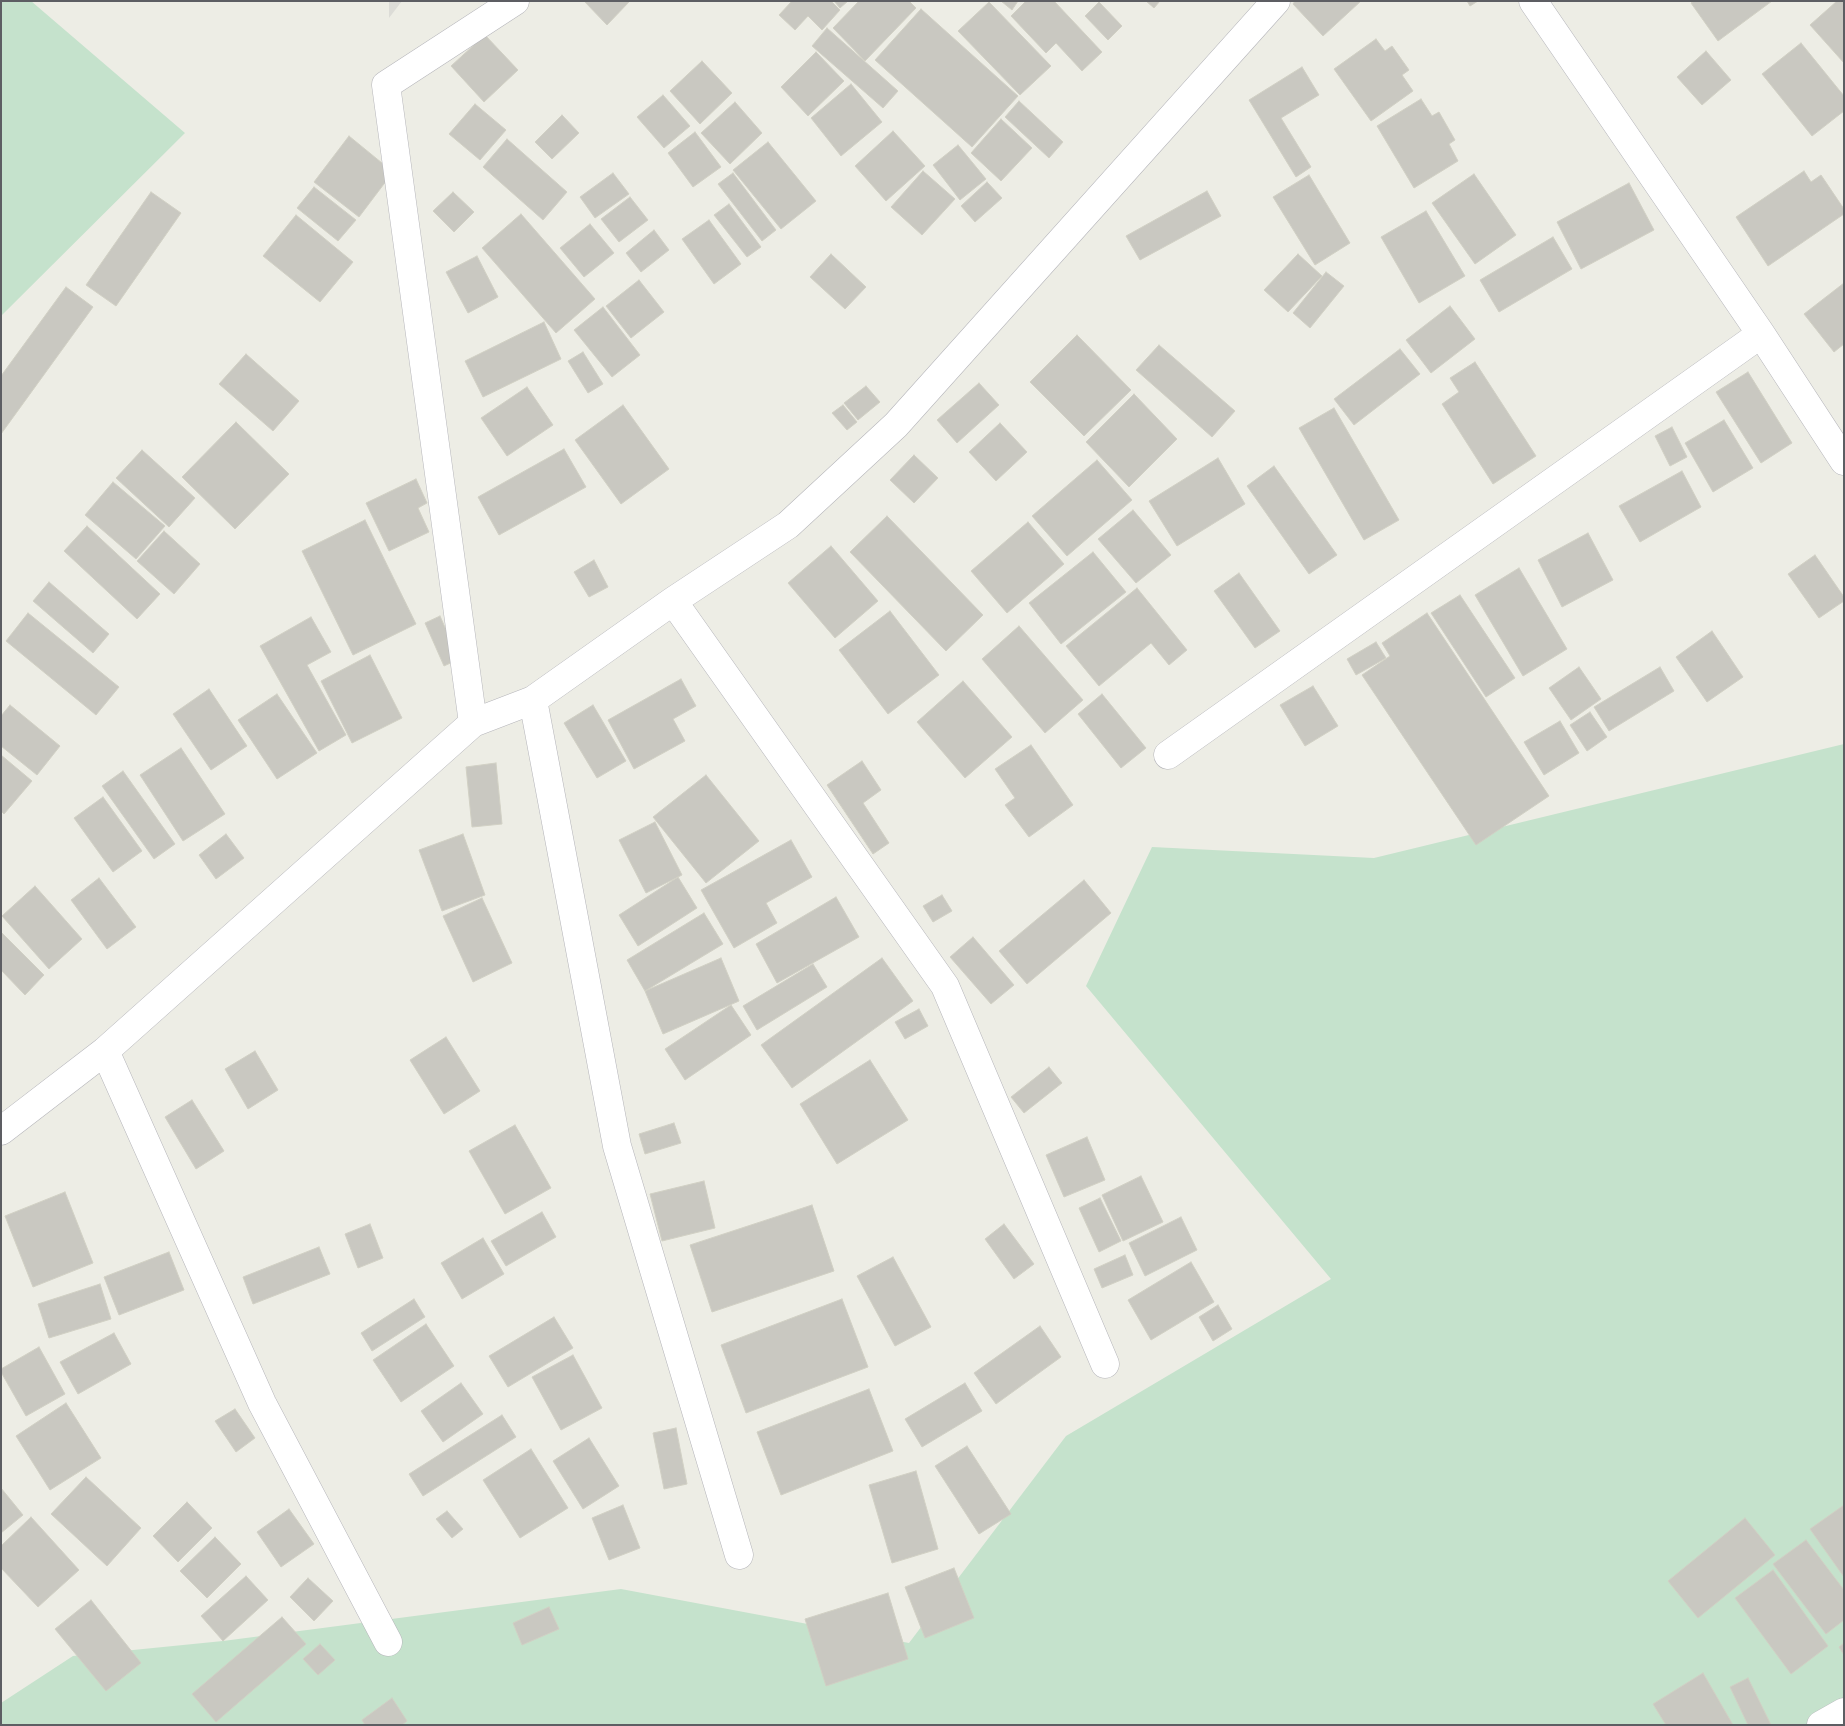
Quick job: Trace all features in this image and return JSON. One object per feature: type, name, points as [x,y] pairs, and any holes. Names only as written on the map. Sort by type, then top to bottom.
[{"type":"street","points":[[473,723],[386,85],[515,1]]},
{"type":"street","points":[[1,1130],[105,1051],[473,723],[533,700],[673,601],[788,525],[896,426],[1276,1]]},
{"type":"street","points":[[1533,1],[1761,334],[1844,461]]},
{"type":"street","points":[[1168,755],[1761,334]]},
{"type":"street","points":[[673,601],[945,986],[1105,1364]]},
{"type":"street","points":[[533,700],[617,1146],[740,1555]]},
{"type":"street","points":[[105,1051],[262,1402],[388,1642]]},
{"type":"street","points":[[1821,1725],[1844,1712]]},
{"type":"shaded area","points":[[389,1],[402,1],[389,18]]},
{"type":"green space","points":[[1,1],[31,1],[185,133],[1,316]]},
{"type":"green space","points":[[1844,744],[1844,1725],[1,1725],[1,1703],[73,1656],[223,1641],[621,1589],[909,1643],[1066,1436],[1331,1279],[1086,986],[1152,847],[1374,858]]},
{"type":"building","points":[[584,1],[628,1],[629,2],[607,25]]},
{"type":"building","points":[[792,1],[831,1],[840,10],[822,30],[808,16],[795,30],[779,15]]},
{"type":"building","points":[[834,1],[848,1],[840,8]]},
{"type":"building","points":[[859,1],[909,1],[916,8],[865,61],[833,28]]},
{"type":"building","points":[[1001,1],[1018,1],[1012,10]]},
{"type":"building","points":[[1026,1],[1054,1],[1102,52],[1082,71],[1056,43],[1046,53],[1011,16]]},
{"type":"building","points":[[1146,1],[1160,1],[1154,8]]},
{"type":"building","points":[[1295,1],[1361,1],[1323,36],[1293,4]]},
{"type":"building","points":[[1467,1],[1478,1],[1470,6]]},
{"type":"building","points":[[1694,1],[1772,1],[1718,41],[1691,3]]},
{"type":"building","points":[[1837,1],[1844,1],[1844,63],[1810,25]]},
{"type":"building","points":[[989,2],[1051,66],[1020,95],[958,31]]},
{"type":"building","points":[[1099,2],[1122,26],[1108,40],[1085,16]]},
{"type":"building","points":[[921,9],[1018,96],[972,147],[875,60]]},
{"type":"building","points":[[827,28],[898,91],[883,108],[812,46]]},
{"type":"building","points":[[485,35],[518,70],[484,102],[451,66]]},
{"type":"building","points":[[1376,39],[1385,51],[1392,46],[1409,70],[1402,75],[1413,91],[1371,121],[1334,69]]},
{"type":"building","points":[[1801,43],[1844,96],[1844,111],[1812,136],[1762,74]]},
{"type":"building","points":[[1706,51],[1731,80],[1702,105],[1677,77]]},
{"type":"building","points":[[816,52],[844,81],[808,116],[781,87]]},
{"type":"building","points":[[702,61],[732,93],[700,124],[670,91]]},
{"type":"building","points":[[1302,67],[1319,95],[1281,118],[1311,167],[1296,177],[1249,100]]},
{"type":"building","points":[[851,84],[882,122],[841,156],[811,118]]},
{"type":"building","points":[[663,95],[690,126],[664,148],[637,117]]},
{"type":"building","points":[[1421,99],[1432,116],[1439,112],[1455,140],[1449,144],[1458,161],[1414,188],[1377,126]]},
{"type":"building","points":[[1019,101],[1063,142],[1049,158],[1005,117]]},
{"type":"building","points":[[735,102],[762,133],[730,164],[701,133]]},
{"type":"building","points":[[475,104],[506,130],[480,160],[449,134]]},
{"type":"building","points":[[562,115],[579,133],[552,159],[535,142]]},
{"type":"building","points":[[1001,119],[1032,148],[1001,181],[971,153]]},
{"type":"building","points":[[893,131],[925,166],[886,201],[855,166]]},
{"type":"building","points":[[695,132],[721,167],[693,187],[668,153]]},
{"type":"building","points":[[349,136],[393,172],[359,217],[314,182]]},
{"type":"building","points":[[507,139],[567,192],[543,220],[483,167]]},
{"type":"building","points":[[768,142],[816,201],[781,229],[733,170]]},
{"type":"building","points":[[958,145],[986,179],[960,200],[933,165]]},
{"type":"building","points":[[923,171],[955,199],[922,235],[891,207]]},
{"type":"building","points":[[1804,171],[1811,182],[1821,175],[1844,209],[1844,214],[1768,266],[1736,217]]},
{"type":"building","points":[[613,173],[629,194],[595,218],[580,197]]},
{"type":"building","points":[[733,173],[776,230],[762,241],[718,184]]},
{"type":"building","points":[[1474,174],[1516,235],[1475,264],[1432,203]]},
{"type":"building","points":[[1309,175],[1350,243],[1315,265],[1273,197]]},
{"type":"building","points":[[987,182],[1002,198],[975,222],[961,206]]},
{"type":"building","points":[[1629,183],[1654,230],[1581,269],[1557,222]]},
{"type":"building","points":[[314,187],[356,220],[338,241],[297,208]]},
{"type":"building","points":[[1207,191],[1221,216],[1140,260],[1126,236]]},
{"type":"building","points":[[151,192],[181,213],[116,306],[86,285]]},
{"type":"building","points":[[453,192],[474,212],[454,232],[433,211]]},
{"type":"building","points":[[630,197],[648,220],[619,242],[601,219]]},
{"type":"building","points":[[729,204],[761,247],[747,257],[714,215]]},
{"type":"building","points":[[1426,211],[1465,276],[1419,303],[1381,237]]},
{"type":"building","points":[[521,214],[595,299],[556,333],[482,248]]},
{"type":"building","points":[[296,215],[353,262],[320,302],[263,256]]},
{"type":"building","points":[[709,220],[741,264],[714,284],[682,239]]},
{"type":"building","points":[[590,224],[614,253],[584,277],[560,248]]},
{"type":"building","points":[[654,230],[669,250],[641,272],[626,253]]},
{"type":"building","points":[[1553,237],[1572,269],[1499,312],[1480,280]]},
{"type":"building","points":[[831,254],[866,287],[845,309],[810,277]]},
{"type":"building","points":[[1298,254],[1322,276],[1288,312],[1264,290]]},
{"type":"building","points":[[477,256],[498,297],[468,313],[446,272]]},
{"type":"building","points":[[1326,272],[1344,286],[1310,328],[1293,313]]},
{"type":"building","points":[[639,280],[664,312],[631,338],[606,306]]},
{"type":"building","points":[[1844,283],[1844,344],[1834,352],[1804,314]]},
{"type":"building","points":[[66,287],[93,307],[1,434],[1,376]]},
{"type":"building","points":[[1450,306],[1475,339],[1431,373],[1406,340]]},
{"type":"building","points":[[603,307],[640,355],[612,377],[574,330]]},
{"type":"building","points":[[544,322],[561,359],[483,397],[465,361]]},
{"type":"building","points":[[1077,335],[1131,390],[1084,436],[1030,382]]},
{"type":"building","points":[[1159,345],[1235,411],[1212,437],[1136,370]]},
{"type":"building","points":[[1400,349],[1420,374],[1354,425],[1334,399]]},
{"type":"building","points":[[583,352],[603,384],[588,393],[568,361]]},
{"type":"building","points":[[246,354],[299,401],[273,431],[219,384]]},
{"type":"building","points":[[1475,362],[1536,456],[1493,484],[1442,404],[1459,392],[1450,378]]},
{"type":"building","points":[[1748,372],[1792,443],[1761,463],[1716,392]]},
{"type":"building","points":[[979,383],[999,405],[957,443],[937,420]]},
{"type":"building","points":[[866,386],[880,402],[858,420],[844,403]]},
{"type":"building","points":[[527,387],[553,425],[507,456],[481,418]]},
{"type":"building","points":[[1134,394],[1177,439],[1129,487],[1086,442]]},
{"type":"building","points":[[623,405],[669,469],[621,504],[575,440]]},
{"type":"building","points":[[843,405],[857,422],[847,430],[832,413]]},
{"type":"building","points":[[1334,408],[1399,520],[1364,540],[1299,428]]},
{"type":"building","points":[[1724,420],[1753,468],[1713,492],[1685,443]]},
{"type":"building","points":[[236,422],[289,474],[235,529],[182,477]]},
{"type":"building","points":[[1000,423],[1027,452],[996,481],[969,452]]},
{"type":"building","points":[[1672,427],[1687,457],[1670,466],[1655,436]]},
{"type":"building","points":[[564,449],[586,487],[499,535],[478,497]]},
{"type":"building","points":[[142,450],[195,498],[169,527],[116,478]]},
{"type":"building","points":[[914,455],[938,478],[914,503],[890,480]]},
{"type":"building","points":[[1218,458],[1245,504],[1177,546],[1149,501]]},
{"type":"building","points":[[1097,460],[1132,500],[1067,556],[1032,516]]},
{"type":"building","points":[[1274,466],[1337,555],[1309,574],[1247,486]]},
{"type":"building","points":[[1682,471],[1701,507],[1640,542],[1619,506]]},
{"type":"building","points":[[416,479],[427,503],[418,508],[429,532],[389,551],[366,503]]},
{"type":"building","points":[[113,482],[165,526],[136,559],[85,515]]},
{"type":"building","points":[[1133,510],[1171,555],[1136,583],[1098,539]]},
{"type":"building","points":[[887,516],[983,615],[946,651],[850,552]]},
{"type":"building","points":[[365,520],[416,624],[353,655],[302,551]]},
{"type":"building","points":[[1028,522],[1064,564],[1007,613],[971,571]]},
{"type":"building","points":[[87,526],[160,594],[137,619],[64,551]]},
{"type":"building","points":[[164,531],[200,564],[174,594],[137,561]]},
{"type":"building","points":[[1588,533],[1613,580],[1562,607],[1538,560]]},
{"type":"building","points":[[831,546],[878,601],[835,638],[788,583]]},
{"type":"building","points":[[1093,552],[1126,592],[1061,644],[1029,603]]},
{"type":"building","points":[[1815,555],[1844,597],[1844,601],[1819,618],[1788,574]]},
{"type":"building","points":[[594,560],[608,587],[589,597],[574,572]]},
{"type":"building","points":[[1519,568],[1567,649],[1523,676],[1475,595]]},
{"type":"building","points":[[1239,573],[1280,631],[1255,648],[1214,591]]},
{"type":"building","points":[[49,582],[109,634],[93,653],[33,601]]},
{"type":"building","points":[[1137,588],[1187,650],[1169,665],[1151,643],[1099,686],[1066,646]]},
{"type":"building","points":[[1460,595],[1515,678],[1486,697],[1431,613]]},
{"type":"building","points":[[890,611],[939,675],[888,714],[839,650]]},
{"type":"building","points":[[28,613],[119,687],[96,715],[6,641]]},
{"type":"building","points":[[1427,613],[1549,796],[1476,845],[1362,675],[1390,656],[1382,643]]},
{"type":"building","points":[[440,616],[459,659],[444,666],[425,623]]},
{"type":"building","points":[[311,617],[331,652],[307,665],[346,735],[319,751],[260,646]]},
{"type":"building","points":[[1019,626],[1083,700],[1045,733],[982,659]]},
{"type":"building","points":[[1712,631],[1743,677],[1707,702],[1676,657]]},
{"type":"building","points":[[1376,642],[1386,658],[1356,675],[1347,659]]},
{"type":"building","points":[[370,655],[402,718],[352,743],[321,681]]},
{"type":"building","points":[[1579,667],[1601,699],[1571,720],[1549,688]]},
{"type":"building","points":[[1660,667],[1674,691],[1609,731],[1594,707]]},
{"type":"building","points":[[681,679],[696,706],[673,719],[685,741],[634,769],[608,720]]},
{"type":"building","points":[[963,681],[1012,737],[965,778],[917,722]]},
{"type":"building","points":[[1313,686],[1338,726],[1305,746],[1280,705]]},
{"type":"building","points":[[209,689],[247,746],[211,770],[173,714]]},
{"type":"building","points":[[277,694],[317,753],[277,779],[238,720]]},
{"type":"building","points":[[1102,694],[1146,748],[1121,768],[1078,714]]},
{"type":"building","points":[[10,705],[60,746],[37,775],[1,746],[1,716]]},
{"type":"building","points":[[593,705],[626,761],[597,778],[564,723]]},
{"type":"building","points":[[1590,712],[1607,737],[1587,751],[1570,725]]},
{"type":"building","points":[[1560,721],[1579,753],[1544,775],[1524,742]]},
{"type":"building","points":[[1031,745],[1073,805],[1029,837],[1005,805],[1015,798],[995,769]]},
{"type":"building","points":[[181,748],[225,814],[183,841],[140,775]]},
{"type":"building","points":[[1,755],[32,781],[4,814],[1,811]]},
{"type":"building","points":[[862,761],[881,790],[863,803],[889,843],[873,854],[827,785]]},
{"type":"building","points":[[496,763],[502,824],[472,827],[466,767]]},
{"type":"building","points":[[123,771],[175,844],[154,859],[102,786]]},
{"type":"building","points":[[706,775],[759,841],[706,883],[653,817]]},
{"type":"building","points":[[103,797],[142,851],[113,872],[74,818]]},
{"type":"building","points":[[655,822],[682,875],[646,893],[619,840]]},
{"type":"building","points":[[226,834],[244,858],[216,879],[199,855]]},
{"type":"building","points":[[463,834],[485,895],[442,911],[419,850]]},
{"type":"building","points":[[791,840],[812,877],[766,903],[777,923],[734,948],[701,890]]},
{"type":"building","points":[[678,877],[697,908],[638,946],[619,915]]},
{"type":"building","points":[[99,878],[136,927],[107,949],[71,900]]},
{"type":"building","points":[[1084,880],[1111,913],[1027,984],[999,951]]},
{"type":"building","points":[[35,886],[82,939],[49,969],[2,916]]},
{"type":"building","points":[[942,895],[952,911],[933,922],[923,906]]},
{"type":"building","points":[[836,897],[859,937],[777,983],[756,944]]},
{"type":"building","points":[[482,898],[512,963],[473,982],[443,916]]},
{"type":"building","points":[[704,913],[723,944],[645,991],[627,960]]},
{"type":"building","points":[[1,932],[44,975],[25,995],[1,970]]},
{"type":"building","points":[[973,937],[1014,985],[991,1004],[950,957]]},
{"type":"building","points":[[721,958],[739,1001],[663,1034],[645,991]]},
{"type":"building","points":[[882,958],[913,1001],[792,1088],[761,1045]]},
{"type":"building","points":[[813,964],[827,987],[757,1030],[743,1006]]},
{"type":"building","points":[[731,1005],[751,1035],[685,1080],[665,1049]]},
{"type":"building","points":[[919,1009],[928,1026],[905,1039],[895,1022]]},
{"type":"building","points":[[446,1037],[480,1091],[444,1114],[410,1060]]},
{"type":"building","points":[[255,1051],[278,1090],[248,1109],[225,1069]]},
{"type":"building","points":[[870,1060],[908,1120],[837,1164],[800,1104]]},
{"type":"building","points":[[1049,1067],[1062,1083],[1024,1113],[1011,1097]]},
{"type":"building","points":[[192,1100],[224,1151],[196,1169],[165,1117]]},
{"type":"building","points":[[674,1123],[681,1143],[645,1154],[639,1134]]},
{"type":"building","points":[[515,1125],[551,1188],[505,1214],[469,1151]]},
{"type":"building","points":[[1087,1137],[1105,1180],[1064,1197],[1046,1155]]},
{"type":"building","points":[[1141,1176],[1163,1222],[1123,1241],[1102,1195]]},
{"type":"building","points":[[704,1181],[715,1228],[662,1241],[650,1194]]},
{"type":"building","points":[[65,1192],[93,1263],[33,1287],[5,1216]]},
{"type":"building","points":[[1100,1198],[1121,1241],[1099,1252],[1079,1208]]},
{"type":"building","points":[[812,1205],[834,1271],[712,1312],[690,1245]]},
{"type":"building","points":[[542,1212],[556,1237],[506,1266],[491,1241]]},
{"type":"building","points":[[1181,1217],[1197,1250],[1145,1276],[1129,1243]]},
{"type":"building","points":[[370,1224],[383,1258],[358,1268],[345,1234]]},
{"type":"building","points":[[1004,1224],[1034,1264],[1014,1279],[985,1239]]},
{"type":"building","points":[[483,1238],[504,1274],[462,1299],[441,1263]]},
{"type":"building","points":[[319,1247],[330,1274],[253,1304],[243,1277]]},
{"type":"building","points":[[169,1252],[184,1290],[119,1315],[104,1277]]},
{"type":"building","points":[[1125,1255],[1133,1275],[1102,1288],[1094,1269]]},
{"type":"building","points":[[893,1257],[931,1327],[895,1346],[857,1276]]},
{"type":"building","points":[[1191,1262],[1214,1302],[1151,1340],[1128,1300]]},
{"type":"building","points":[[100,1284],[111,1319],[49,1338],[38,1304]]},
{"type":"building","points":[[414,1299],[425,1317],[372,1351],[361,1333]]},
{"type":"building","points":[[842,1299],[868,1367],[746,1413],[721,1345]]},
{"type":"building","points":[[1218,1305],[1232,1329],[1213,1341],[1199,1317]]},
{"type":"building","points":[[554,1317],[573,1348],[508,1387],[489,1356]]},
{"type":"building","points":[[426,1324],[454,1366],[401,1402],[373,1360]]},
{"type":"building","points":[[1040,1326],[1061,1357],[996,1404],[974,1373]]},
{"type":"building","points":[[114,1333],[131,1364],[78,1394],[60,1362]]},
{"type":"building","points":[[39,1347],[65,1394],[26,1416],[1,1369]]},
{"type":"building","points":[[573,1355],[602,1408],[561,1430],[532,1377]]},
{"type":"building","points":[[461,1383],[483,1414],[443,1442],[421,1411]]},
{"type":"building","points":[[965,1383],[982,1411],[922,1447],[905,1419]]},
{"type":"building","points":[[869,1389],[893,1451],[781,1495],[757,1432]]},
{"type":"building","points":[[66,1403],[101,1458],[50,1490],[16,1436]]},
{"type":"building","points":[[235,1409],[255,1438],[236,1452],[215,1421]]},
{"type":"building","points":[[502,1415],[516,1437],[423,1496],[409,1474]]},
{"type":"building","points":[[676,1428],[687,1484],[664,1489],[653,1433]]},
{"type":"building","points":[[589,1438],[619,1486],[583,1509],[553,1461]]},
{"type":"building","points":[[967,1446],[1011,1514],[979,1534],[935,1466]]},
{"type":"building","points":[[531,1449],[568,1508],[520,1538],[483,1480]]},
{"type":"building","points":[[916,1471],[938,1549],[892,1563],[869,1485]]},
{"type":"building","points":[[86,1477],[141,1528],[107,1566],[51,1514]]},
{"type":"building","points":[[1,1488],[23,1515],[1,1533]]},
{"type":"building","points":[[187,1502],[212,1528],[178,1562],[153,1536]]},
{"type":"building","points":[[623,1505],[640,1548],[609,1560],[592,1518]]},
{"type":"building","points":[[1844,1505],[1844,1577],[1810,1529]]},
{"type":"building","points":[[289,1509],[314,1544],[281,1567],[257,1532]]},
{"type":"building","points":[[447,1511],[463,1529],[452,1538],[436,1519]]},
{"type":"building","points":[[31,1517],[79,1570],[38,1607],[1,1568],[1,1546]]},
{"type":"building","points":[[1745,1518],[1775,1555],[1698,1618],[1668,1581]]},
{"type":"building","points":[[215,1537],[241,1564],[207,1598],[180,1571]]},
{"type":"building","points":[[1806,1540],[1844,1590],[1844,1620],[1826,1634],[1773,1564]]},
{"type":"building","points":[[954,1568],[974,1618],[925,1638],[905,1587]]},
{"type":"building","points":[[1773,1570],[1828,1646],[1791,1674],[1735,1598]]},
{"type":"building","points":[[246,1576],[268,1600],[223,1641],[201,1616]]},
{"type":"building","points":[[308,1578],[333,1601],[314,1621],[290,1597]]},
{"type":"building","points":[[888,1593],[908,1659],[826,1686],[805,1619]]},
{"type":"building","points":[[91,1600],[141,1663],[106,1691],[55,1629]]},
{"type":"building","points":[[549,1607],[559,1629],[522,1645],[513,1623]]},
{"type":"building","points":[[282,1617],[306,1644],[216,1722],[192,1694]]},
{"type":"building","points":[[1844,1643],[1844,1655],[1839,1647]]},
{"type":"building","points":[[320,1644],[335,1660],[318,1675],[303,1659]]},
{"type":"building","points":[[1703,1673],[1733,1725],[1666,1725],[1653,1704]]},
{"type":"building","points":[[1748,1678],[1771,1725],[1748,1725],[1730,1687]]},
{"type":"building","points":[[392,1698],[407,1721],[402,1725],[365,1725],[362,1720]]}]
